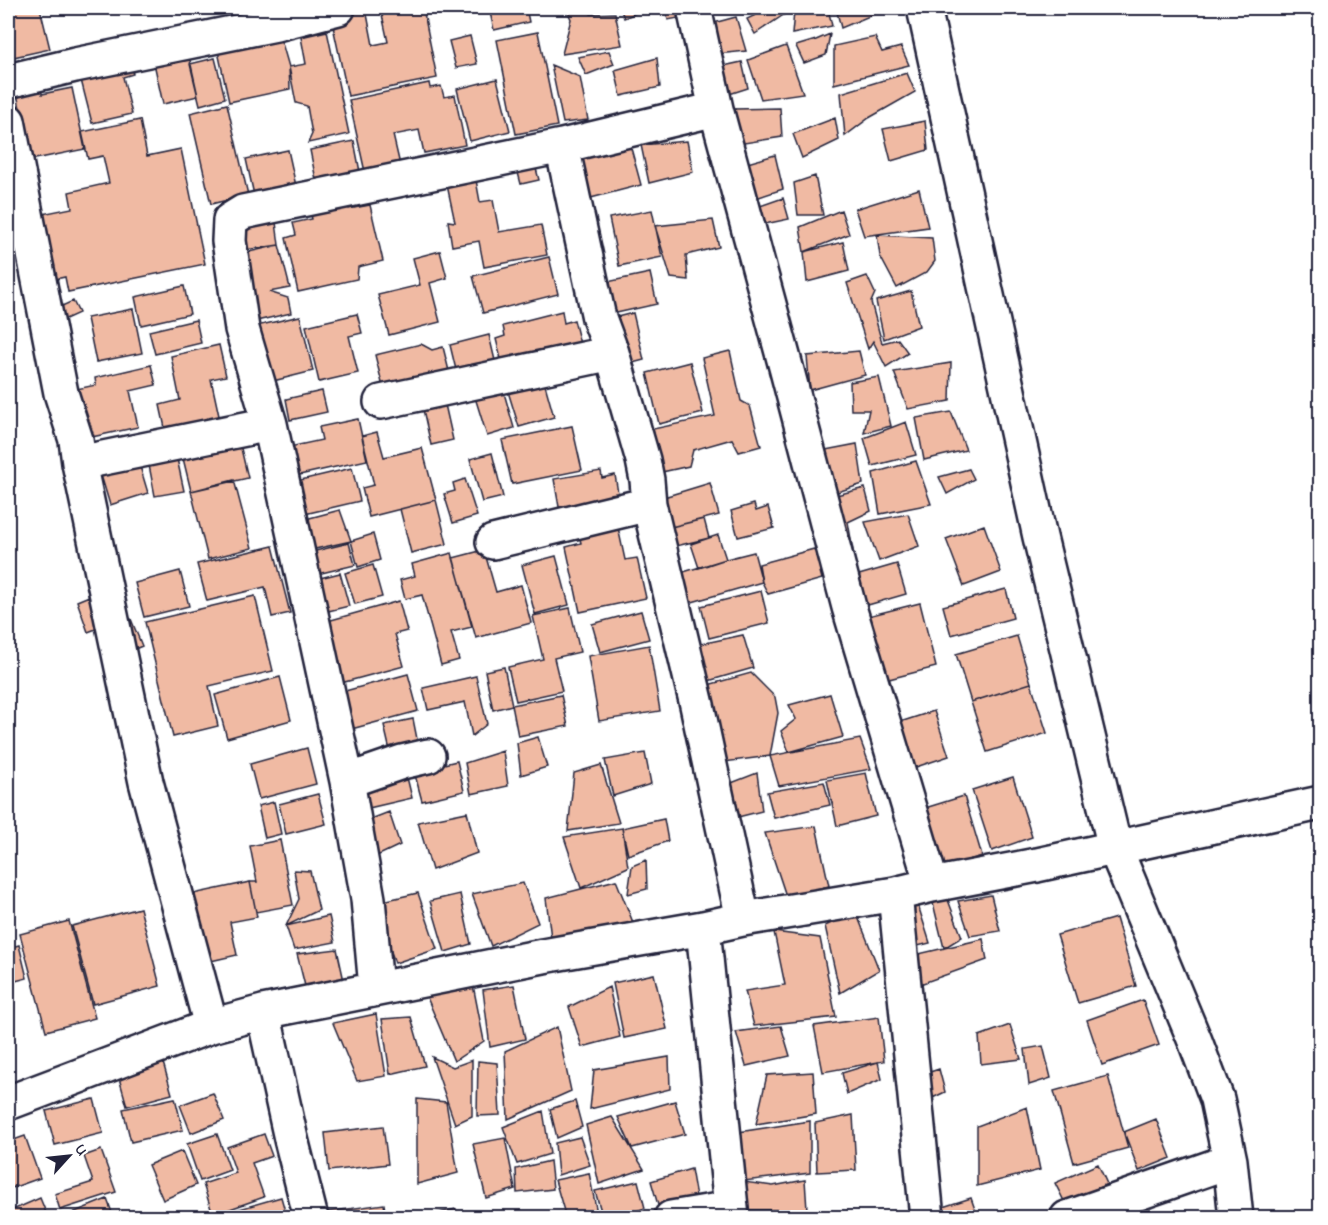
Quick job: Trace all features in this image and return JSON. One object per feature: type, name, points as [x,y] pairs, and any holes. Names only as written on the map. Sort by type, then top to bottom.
[{"type":"street","points":[[8,81],[276,24],[338,8]]},
{"type":"street","points":[[694,8],[717,109],[849,607],[932,885]]},
{"type":"street","points":[[924,8],[1040,537],[1115,848],[1199,1050],[1216,1099],[1230,1161],[1236,1218]]},
{"type":"street","points":[[376,988],[368,899],[347,781],[270,424],[242,329],[229,241],[230,220],[243,212],[562,146],[717,109]]},
{"type":"street","points":[[8,121],[61,393],[76,440],[146,783],[211,1026]]},
{"type":"street","points":[[562,146],[599,318],[612,353],[643,460],[649,504],[697,705],[743,919]]},
{"type":"street","points":[[381,402],[612,353]]},
{"type":"street","points":[[79,463],[270,424]]},
{"type":"street","points":[[493,542],[649,504]]},
{"type":"street","points":[[347,781],[402,762],[428,756]]},
{"type":"street","points":[[8,1102],[211,1026],[263,1012],[543,956],[895,894],[1037,866],[1320,803]]},
{"type":"street","points":[[895,894],[927,1218]]},
{"type":"street","points":[[671,1218],[732,1213],[703,928]]},
{"type":"street","points":[[263,1012],[311,1218]]},
{"type":"street","points":[[1067,1218],[1230,1161]]},
{"type":"building","points":[[8,8],[40,8],[50,49],[9,58]]},
{"type":"building","points":[[423,8],[437,78],[348,96],[331,17],[366,9],[373,45],[388,42],[381,10]]},
{"type":"building","points":[[489,8],[526,8],[529,22],[494,30]]},
{"type":"building","points":[[566,8],[590,8],[591,14],[615,13],[622,45],[562,54],[571,19]]},
{"type":"building","points":[[620,8],[648,8],[624,18]]},
{"type":"building","points":[[665,8],[687,8],[689,16],[668,20]]},
{"type":"building","points":[[770,8],[779,8],[785,14],[755,34],[747,19]]},
{"type":"building","points":[[802,8],[828,8],[832,26],[792,34],[794,12]]},
{"type":"building","points":[[836,8],[886,8],[886,9],[841,28]]},
{"type":"building","points":[[736,17],[746,51],[717,54],[710,24]]},
{"type":"building","points":[[278,29],[289,67],[290,89],[229,102],[216,42]]},
{"type":"building","points":[[327,31],[349,134],[308,143],[312,134],[307,106],[296,103],[289,67],[306,64],[301,37]]},
{"type":"building","points":[[538,32],[557,126],[516,134],[497,40]]},
{"type":"building","points":[[830,34],[826,55],[804,63],[796,46]]},
{"type":"building","points":[[470,36],[477,64],[456,68],[449,41]]},
{"type":"building","points":[[875,37],[882,52],[901,47],[909,65],[834,84],[834,46]]},
{"type":"building","points":[[786,46],[803,93],[761,99],[748,60]]},
{"type":"building","points":[[609,51],[614,64],[586,75],[578,57]]},
{"type":"building","points":[[189,56],[198,96],[163,104],[154,63]]},
{"type":"building","points":[[215,58],[225,98],[200,105],[190,64]]},
{"type":"building","points":[[657,58],[660,87],[621,96],[615,70]]},
{"type":"building","points":[[130,60],[133,74],[123,77],[132,114],[92,123],[79,72]]},
{"type":"building","points":[[742,62],[748,88],[720,97],[714,68]]},
{"type":"building","points":[[551,65],[580,77],[588,120],[563,123]]},
{"type":"building","points":[[907,73],[915,92],[869,118],[845,136],[841,93]]},
{"type":"building","points":[[497,79],[510,131],[470,141],[457,89]]},
{"type":"building","points":[[429,83],[430,88],[441,86],[444,97],[455,95],[465,145],[424,153],[419,130],[393,135],[400,165],[365,172],[349,100]]},
{"type":"building","points":[[41,84],[42,94],[72,88],[85,149],[30,160],[16,88]]},
{"type":"building","points":[[227,104],[248,195],[211,204],[190,113]]},
{"type":"building","points":[[780,108],[782,137],[738,144],[734,109]]},
{"type":"building","points":[[835,118],[839,140],[802,158],[793,134]]},
{"type":"building","points":[[140,120],[147,156],[181,149],[205,264],[68,292],[65,277],[51,280],[37,215],[72,208],[69,192],[109,183],[103,156],[88,159],[82,132]]},
{"type":"building","points":[[925,121],[928,150],[891,161],[883,129]]},
{"type":"building","points":[[628,137],[641,185],[583,200],[575,151]]},
{"type":"building","points":[[354,141],[360,172],[316,180],[310,150]]},
{"type":"building","points":[[687,141],[693,172],[649,183],[641,145]]},
{"type":"building","points":[[288,150],[296,186],[254,195],[246,159]]},
{"type":"building","points":[[775,155],[783,189],[753,199],[744,164]]},
{"type":"building","points":[[534,161],[539,180],[521,184],[516,165]]},
{"type":"building","points":[[815,176],[823,215],[798,215],[794,183]]},
{"type":"building","points":[[476,180],[480,202],[493,200],[499,232],[541,225],[547,255],[484,267],[479,241],[452,246],[448,221],[455,222],[447,185]]},
{"type":"building","points":[[919,189],[928,227],[864,236],[855,209]]},
{"type":"building","points":[[783,198],[789,219],[760,225],[760,206]]},
{"type":"building","points":[[346,199],[349,209],[370,205],[383,261],[358,267],[357,279],[298,292],[286,238],[296,235],[293,223],[312,219],[309,208]]},
{"type":"building","points":[[652,210],[662,257],[619,266],[609,218]]},
{"type":"building","points":[[841,210],[849,234],[804,252],[800,227]]},
{"type":"building","points":[[275,215],[279,245],[238,251],[233,222]]},
{"type":"building","points":[[713,220],[719,247],[686,255],[688,280],[671,278],[655,226]]},
{"type":"building","points":[[877,235],[932,238],[935,261],[927,272],[897,288],[880,256]]},
{"type":"building","points":[[843,242],[849,271],[807,282],[804,252]]},
{"type":"building","points":[[279,245],[290,288],[269,292],[288,298],[291,313],[252,322],[236,255]]},
{"type":"building","points":[[440,251],[447,278],[430,283],[440,322],[389,335],[378,295],[420,285],[413,258]]},
{"type":"building","points":[[549,257],[558,294],[483,313],[473,276]]},
{"type":"building","points":[[650,273],[657,304],[603,316],[607,282]]},
{"type":"building","points":[[867,276],[875,293],[871,302],[882,343],[898,339],[908,353],[886,367],[873,341],[868,349],[847,283]]},
{"type":"building","points":[[184,286],[190,314],[141,325],[135,297]]},
{"type":"building","points":[[911,291],[919,326],[884,339],[876,301]]},
{"type":"building","points":[[73,301],[79,313],[59,322],[53,310]]},
{"type":"building","points":[[133,309],[142,353],[96,362],[87,318]]},
{"type":"building","points":[[562,311],[564,323],[574,320],[580,344],[502,363],[496,339],[505,336],[503,326]]},
{"type":"building","points":[[633,313],[644,360],[621,366],[609,319]]},
{"type":"building","points":[[357,314],[362,333],[349,336],[358,373],[319,382],[306,326]]},
{"type":"building","points":[[300,316],[313,371],[269,382],[248,328]]},
{"type":"building","points":[[196,320],[201,343],[155,354],[149,331]]},
{"type":"building","points":[[489,335],[496,365],[457,374],[450,345]]},
{"type":"building","points":[[421,344],[432,350],[443,347],[450,375],[384,391],[375,355]]},
{"type":"building","points":[[219,345],[226,376],[211,379],[221,425],[167,437],[160,405],[180,400],[171,356]]},
{"type":"building","points":[[730,351],[741,401],[750,406],[761,446],[739,452],[732,439],[693,450],[689,466],[653,474],[657,452],[653,429],[715,416],[702,358]]},
{"type":"building","points":[[859,351],[865,375],[810,390],[807,356]]},
{"type":"building","points":[[690,362],[703,413],[659,424],[647,373]]},
{"type":"building","points":[[951,363],[950,401],[908,409],[894,372]]},
{"type":"building","points":[[151,365],[156,385],[130,391],[138,427],[78,440],[67,391],[96,385],[95,378]]},
{"type":"building","points":[[542,374],[554,417],[519,427],[506,385]]},
{"type":"building","points":[[879,377],[891,426],[864,433],[869,410],[851,410],[850,382]]},
{"type":"building","points":[[502,386],[514,428],[487,436],[474,394]]},
{"type":"building","points":[[322,391],[327,412],[290,420],[286,399]]},
{"type":"building","points":[[444,400],[453,440],[431,445],[422,405]]},
{"type":"building","points":[[951,412],[966,450],[924,460],[916,418]]},
{"type":"building","points":[[358,419],[367,460],[286,478],[280,449],[322,440],[319,427]]},
{"type":"building","points":[[906,422],[916,455],[872,466],[864,438]]},
{"type":"building","points":[[572,426],[582,470],[512,484],[502,440]]},
{"type":"building","points":[[377,432],[384,457],[422,448],[436,500],[369,517],[362,488],[374,485],[362,436]]},
{"type":"building","points":[[239,440],[248,478],[191,491],[182,454]]},
{"type":"building","points":[[857,444],[863,484],[834,493],[820,451]]},
{"type":"building","points":[[492,453],[503,497],[482,502],[470,459]]},
{"type":"building","points":[[176,454],[184,491],[155,496],[148,460]]},
{"type":"building","points":[[916,461],[931,504],[880,514],[873,473]]},
{"type":"building","points":[[139,463],[148,493],[110,505],[101,475]]},
{"type":"building","points":[[352,468],[360,501],[296,516],[288,483]]},
{"type":"building","points":[[969,469],[974,479],[947,494],[939,477]]},
{"type":"building","points":[[601,471],[602,478],[615,475],[618,493],[610,494],[612,509],[561,518],[554,479]]},
{"type":"building","points":[[465,479],[477,516],[453,523],[444,494],[455,491],[453,483]]},
{"type":"building","points":[[234,480],[252,548],[208,559],[191,491]]},
{"type":"building","points":[[710,483],[719,515],[667,528],[654,500]]},
{"type":"building","points":[[865,488],[871,511],[848,522],[854,556],[848,556],[828,497]]},
{"type":"building","points":[[436,500],[447,544],[411,553],[400,509]]},
{"type":"building","points":[[754,504],[756,511],[768,507],[774,528],[738,537],[731,511]]},
{"type":"building","points":[[340,510],[351,541],[306,551],[298,521]]},
{"type":"building","points":[[908,514],[919,546],[879,561],[865,522]]},
{"type":"building","points":[[616,518],[625,560],[637,558],[646,598],[580,612],[566,547],[581,543],[577,526]]},
{"type":"building","points":[[704,519],[709,538],[672,547],[667,528]]},
{"type":"building","points":[[984,525],[1001,572],[964,586],[946,539]]},
{"type":"building","points":[[373,534],[380,560],[358,567],[351,541]]},
{"type":"building","points":[[718,535],[726,559],[699,568],[691,544]]},
{"type":"building","points":[[349,543],[355,565],[309,576],[303,554]]},
{"type":"building","points":[[273,546],[290,613],[272,617],[265,587],[207,601],[197,564]]},
{"type":"building","points":[[814,549],[822,579],[768,594],[762,582],[759,564]]},
{"type":"building","points":[[484,550],[496,592],[521,585],[531,623],[476,638],[453,558]]},
{"type":"building","points":[[754,552],[762,582],[685,604],[677,574]]},
{"type":"building","points":[[452,553],[472,627],[451,632],[459,660],[441,665],[422,595],[405,599],[400,580],[415,576],[412,564]]},
{"type":"building","points":[[556,556],[569,605],[535,614],[522,565]]},
{"type":"building","points":[[897,564],[906,594],[861,607],[852,577]]},
{"type":"building","points":[[373,565],[382,597],[355,604],[345,573]]},
{"type":"building","points":[[180,571],[189,606],[144,617],[135,583]]},
{"type":"building","points":[[340,573],[349,606],[316,614],[308,581]]},
{"type":"building","points":[[1006,589],[1013,618],[951,635],[943,606]]},
{"type":"building","points":[[761,591],[769,623],[709,638],[701,606]]},
{"type":"building","points":[[89,596],[101,627],[88,632],[77,601]]},
{"type":"building","points":[[255,596],[273,671],[209,686],[218,726],[173,737],[145,622]]},
{"type":"building","points":[[399,601],[407,631],[395,634],[404,666],[341,683],[324,622]]},
{"type":"building","points":[[920,603],[936,667],[885,680],[868,616]]},
{"type":"building","points":[[570,608],[580,652],[554,658],[562,691],[516,701],[508,667],[543,659],[533,616]]},
{"type":"building","points":[[641,611],[649,639],[600,652],[592,624]]},
{"type":"building","points":[[131,619],[142,646],[130,651],[119,625]]},
{"type":"building","points":[[743,635],[753,668],[708,681],[696,645]]},
{"type":"building","points":[[1017,636],[1031,683],[971,702],[956,654]]},
{"type":"building","points":[[649,645],[660,711],[599,721],[588,656]]},
{"type":"building","points":[[504,667],[512,705],[493,710],[485,671]]},
{"type":"building","points":[[751,673],[775,697],[778,713],[770,756],[724,762],[697,688]]},
{"type":"building","points":[[408,674],[418,711],[344,731],[334,694]]},
{"type":"building","points":[[476,676],[487,724],[472,736],[465,702],[428,710],[423,688]]},
{"type":"building","points":[[280,677],[291,720],[227,738],[215,695]]},
{"type":"building","points":[[1031,683],[1047,733],[987,752],[971,702]]},
{"type":"building","points":[[830,694],[843,737],[789,752],[781,731],[796,719],[789,705]]},
{"type":"building","points":[[561,695],[568,726],[518,736],[512,705]]},
{"type":"building","points":[[934,711],[949,756],[913,768],[897,723]]},
{"type":"building","points":[[413,719],[419,749],[391,755],[384,725]]},
{"type":"building","points":[[538,737],[547,767],[521,775],[517,743]]},
{"type":"building","points":[[860,739],[871,769],[779,786],[770,756]]},
{"type":"building","points":[[307,748],[316,784],[259,799],[250,764]]},
{"type":"building","points":[[503,751],[508,786],[471,794],[465,763]]},
{"type":"building","points":[[645,753],[651,784],[613,796],[605,760]]},
{"type":"building","points":[[457,761],[464,791],[422,801],[414,771]]},
{"type":"building","points":[[601,765],[619,823],[568,831],[574,773]]},
{"type":"building","points":[[406,773],[412,798],[360,810],[353,785]]},
{"type":"building","points":[[757,773],[762,811],[726,820],[721,787]]},
{"type":"building","points":[[866,773],[876,816],[837,826],[827,780]]},
{"type":"building","points":[[1013,777],[1032,837],[992,851],[972,790]]},
{"type":"building","points":[[824,782],[830,805],[774,818],[767,792]]},
{"type":"building","points":[[318,794],[326,824],[286,834],[279,804]]},
{"type":"building","points":[[964,796],[982,856],[942,868],[925,808]]},
{"type":"building","points":[[274,802],[281,834],[265,838],[258,806]]},
{"type":"building","points":[[389,812],[400,845],[375,857],[366,821]]},
{"type":"building","points":[[467,812],[477,853],[432,870],[418,822]]},
{"type":"building","points":[[664,819],[668,841],[628,855],[622,828]]},
{"type":"building","points":[[816,826],[829,886],[786,896],[765,833]]},
{"type":"building","points":[[622,828],[628,867],[581,888],[564,837]]},
{"type":"building","points":[[280,840],[293,905],[256,912],[250,882],[257,882],[250,846]]},
{"type":"building","points":[[646,860],[647,889],[628,894],[632,866]]},
{"type":"building","points":[[294,870],[310,871],[319,910],[286,926],[299,899]]},
{"type":"building","points":[[616,880],[634,925],[551,938],[546,898]]},
{"type":"building","points":[[250,882],[257,917],[230,922],[237,955],[202,963],[188,895]]},
{"type":"building","points":[[523,883],[538,923],[491,946],[472,894]]},
{"type":"building","points":[[945,892],[962,937],[944,948],[931,895]]},
{"type":"building","points":[[418,893],[437,949],[395,963],[374,903]]},
{"type":"building","points":[[460,894],[471,944],[445,952],[430,901]]},
{"type":"building","points":[[991,895],[1000,931],[970,936],[958,901]]},
{"type":"building","points":[[917,902],[930,943],[905,949],[902,907]]},
{"type":"building","points":[[140,908],[160,986],[93,1004],[72,926]]},
{"type":"building","points":[[856,912],[879,970],[840,993],[825,926]]},
{"type":"building","points":[[329,916],[335,942],[294,950],[286,926]]},
{"type":"building","points":[[1116,918],[1136,986],[1078,1003],[1057,935]]},
{"type":"building","points":[[69,921],[95,1018],[46,1031],[20,934]]},
{"type":"building","points":[[774,932],[820,938],[836,1017],[754,1026],[745,991],[785,985]]},
{"type":"building","points":[[983,939],[987,960],[912,987],[910,956]]},
{"type":"building","points":[[19,945],[27,978],[8,983],[8,948]]},
{"type":"building","points":[[337,949],[344,981],[306,990],[297,954]]},
{"type":"building","points":[[654,974],[667,1029],[624,1038],[613,983]]},
{"type":"building","points":[[472,980],[484,1041],[454,1061],[426,995]]},
{"type":"building","points":[[514,985],[525,1039],[490,1047],[483,990]]},
{"type":"building","points":[[609,987],[620,1037],[582,1047],[569,1007]]},
{"type":"building","points":[[1143,1000],[1159,1045],[1102,1065],[1087,1020]]},
{"type":"building","points":[[376,1014],[386,1076],[357,1081],[333,1023]]},
{"type":"building","points":[[411,1017],[425,1066],[390,1074],[382,1019]]},
{"type":"building","points":[[879,1017],[884,1061],[823,1072],[814,1026]]},
{"type":"building","points":[[1010,1025],[1021,1059],[981,1064],[979,1036]]},
{"type":"building","points":[[781,1026],[790,1056],[746,1066],[736,1032]]},
{"type":"building","points":[[557,1027],[571,1091],[508,1119],[505,1051]]},
{"type":"building","points":[[1043,1046],[1051,1078],[1029,1085],[1025,1049]]},
{"type":"building","points":[[432,1057],[453,1067],[472,1060],[472,1116],[455,1124]]},
{"type":"building","points":[[669,1057],[670,1089],[590,1109],[594,1070]]},
{"type":"building","points":[[162,1059],[172,1094],[127,1106],[117,1071]]},
{"type":"building","points":[[478,1061],[497,1063],[500,1115],[477,1116]]},
{"type":"building","points":[[878,1062],[882,1079],[847,1094],[842,1073]]},
{"type":"building","points":[[939,1069],[945,1092],[920,1104],[918,1076]]},
{"type":"building","points":[[813,1072],[816,1114],[756,1124],[767,1075]]},
{"type":"building","points":[[1108,1076],[1128,1148],[1074,1163],[1054,1091]]},
{"type":"building","points":[[213,1093],[224,1120],[191,1133],[180,1105]]},
{"type":"building","points":[[175,1098],[183,1130],[131,1142],[123,1109]]},
{"type":"building","points":[[94,1099],[103,1133],[55,1145],[46,1111]]},
{"type":"building","points":[[417,1099],[446,1102],[458,1173],[417,1184]]},
{"type":"building","points":[[575,1101],[582,1127],[557,1138],[550,1109]]},
{"type":"building","points":[[675,1101],[685,1134],[632,1148],[618,1117]]},
{"type":"building","points":[[1027,1107],[1040,1170],[977,1186],[977,1126]]},
{"type":"building","points":[[543,1111],[550,1154],[517,1164],[503,1127]]},
{"type":"building","points":[[853,1115],[856,1170],[817,1172],[815,1123]]},
{"type":"building","points":[[612,1117],[644,1169],[599,1184],[586,1125]]},
{"type":"building","points":[[1156,1119],[1171,1158],[1139,1171],[1124,1132]]},
{"type":"building","points":[[810,1121],[810,1173],[744,1181],[739,1132]]},
{"type":"building","points":[[383,1126],[388,1164],[329,1171],[325,1133]]},
{"type":"building","points":[[217,1134],[230,1170],[200,1181],[187,1144]]},
{"type":"building","points":[[264,1134],[272,1156],[252,1163],[264,1197],[213,1215],[203,1184],[236,1173],[227,1147]]},
{"type":"building","points":[[25,1136],[40,1178],[12,1188],[8,1174],[8,1142]]},
{"type":"building","points":[[580,1137],[590,1165],[558,1175],[555,1143]]},
{"type":"building","points":[[505,1138],[515,1189],[486,1198],[473,1144]]},
{"type":"building","points":[[101,1150],[116,1192],[60,1210],[55,1194],[93,1182],[84,1156]]},
{"type":"building","points":[[182,1151],[196,1185],[163,1200],[148,1165]]},
{"type":"building","points":[[550,1161],[553,1189],[517,1193],[516,1169]]},
{"type":"building","points":[[1098,1164],[1107,1184],[1065,1203],[1055,1183]]},
{"type":"building","points":[[691,1169],[698,1208],[660,1212],[651,1181]]},
{"type":"building","points":[[589,1173],[598,1218],[566,1218],[555,1180]]},
{"type":"building","points":[[805,1180],[807,1210],[737,1210],[737,1181],[773,1186]]},
{"type":"building","points":[[638,1181],[645,1208],[616,1218],[603,1218],[595,1191]]},
{"type":"building","points":[[281,1197],[287,1218],[238,1218],[236,1210]]},
{"type":"building","points":[[40,1198],[47,1215],[40,1218],[8,1218],[8,1212]]},
{"type":"building","points":[[971,1198],[978,1218],[933,1218],[930,1211]]},
{"type":"building","points":[[107,1199],[114,1218],[60,1218]]},
{"type":"building","points":[[384,1204],[386,1218],[327,1218],[327,1212]]},
{"type":"building","points":[[456,1209],[457,1218],[418,1218]]}]
